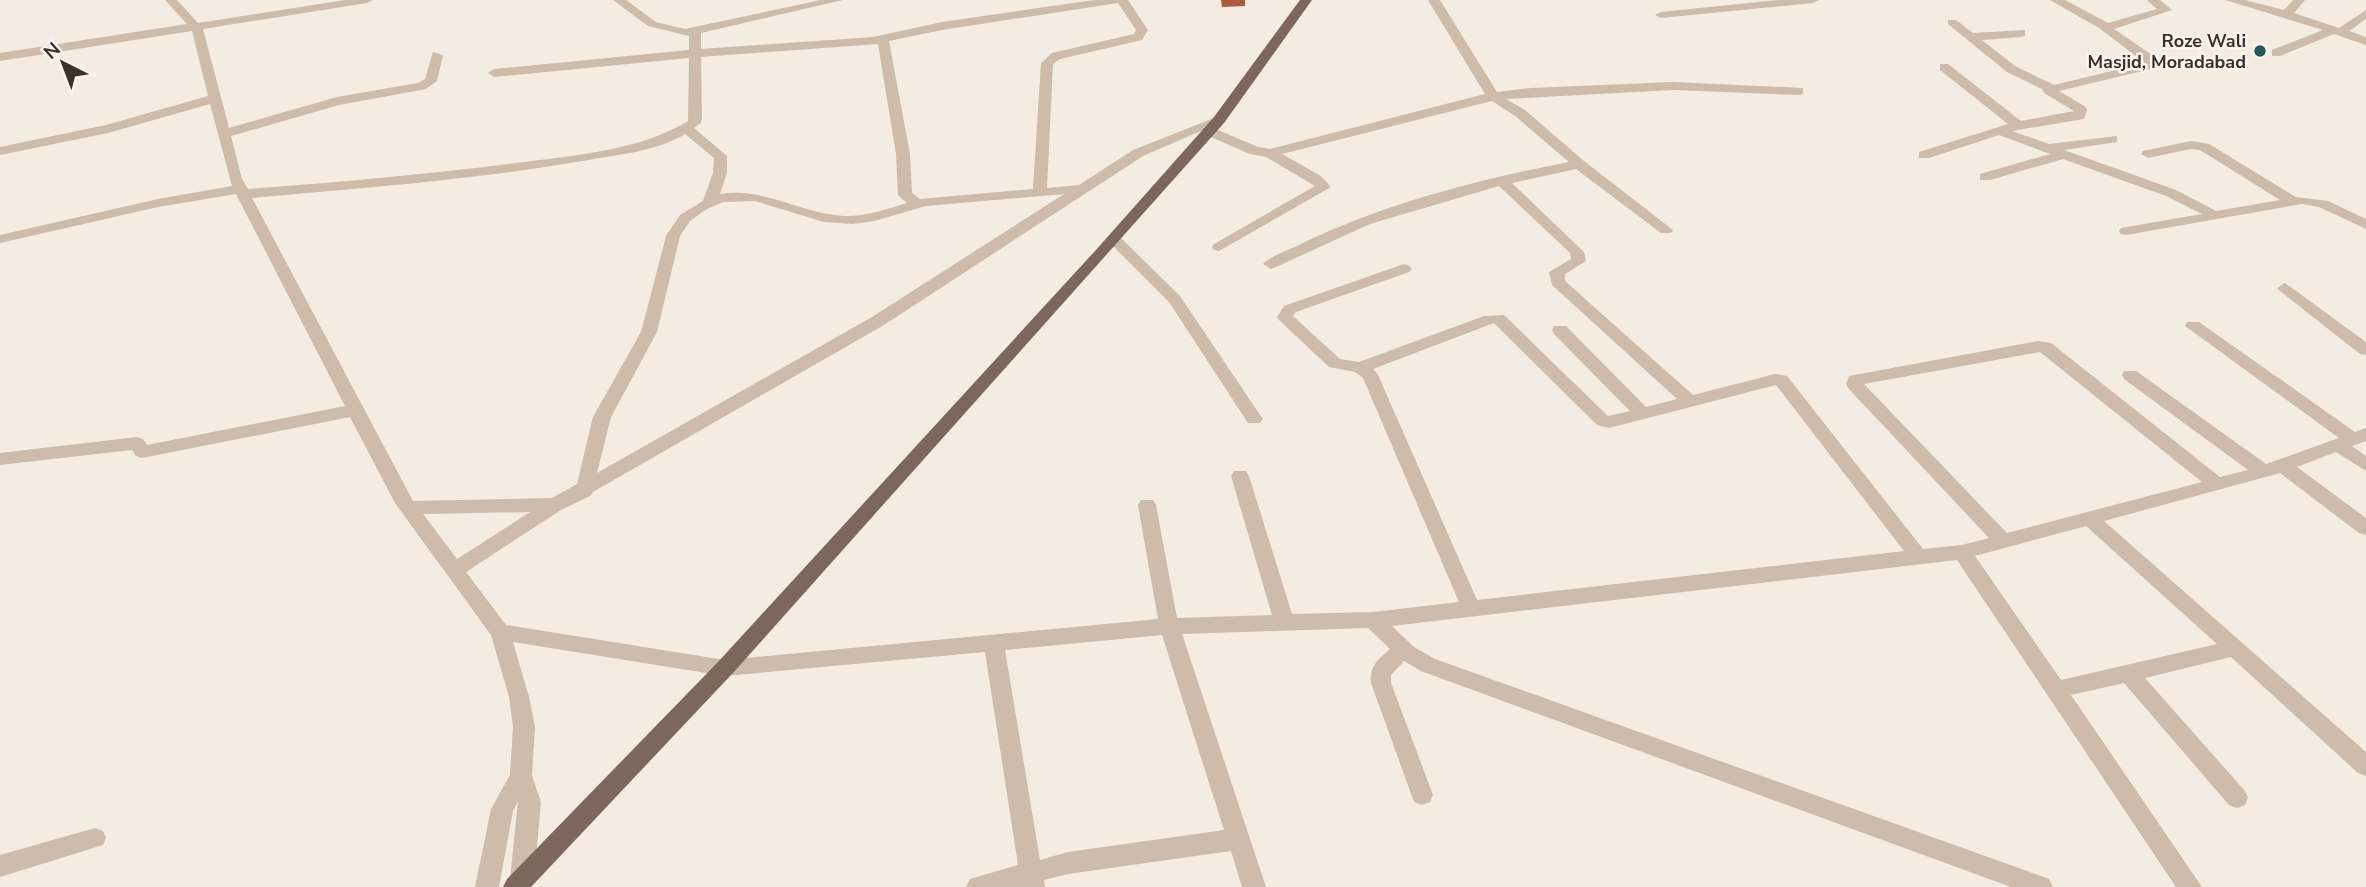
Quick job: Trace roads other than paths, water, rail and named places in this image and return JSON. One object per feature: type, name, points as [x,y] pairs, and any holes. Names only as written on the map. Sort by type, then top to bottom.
[{"type":"main road","points":[[520,884],[725,668],[1114,239],[1214,126],[1306,0]]},
{"type":"street","points":[[171,0],[197,28],[235,179],[408,508],[500,632],[519,696],[524,727],[521,776],[530,802],[520,884]]},
{"type":"street","points":[[0,57],[367,0]]},
{"type":"street","points":[[619,0],[652,24],[670,31],[695,33],[837,0]]},
{"type":"street","points":[[494,74],[694,54],[883,40],[943,26],[1120,0],[1142,30],[1138,37],[1052,58],[1047,63],[1040,192]]},
{"type":"street","points":[[1434,0],[1493,96],[1520,113],[1579,164],[1666,230]]},
{"type":"street","points":[[1661,15],[1812,0]]},
{"type":"street","points":[[1952,22],[2011,69],[2050,88],[2151,65],[2151,61],[2106,30],[2106,27],[2056,0]]},
{"type":"street","points":[[2106,27],[2166,10],[2153,0]]},
{"type":"street","points":[[2231,0],[2287,14],[2366,41]]},
{"type":"street","points":[[2287,14],[2299,0]]},
{"type":"street","points":[[2276,53],[2338,31],[2366,13]]},
{"type":"street","points":[[0,239],[158,203],[242,192],[489,171],[612,152],[664,139],[688,130],[696,118],[695,33]]},
{"type":"street","points":[[1971,37],[2021,33]]},
{"type":"street","points":[[883,40],[903,154],[905,195],[911,201],[926,202]]},
{"type":"street","points":[[224,134],[337,102],[428,84],[438,55]]},
{"type":"street","points":[[1944,67],[2018,125]]},
{"type":"street","points":[[1270,153],[1493,96],[1674,86],[1799,91]]},
{"type":"street","points":[[1924,155],[2018,125],[2081,113],[2049,92],[2050,88]]},
{"type":"street","points":[[0,151],[108,129],[215,98]]},
{"type":"street","points":[[454,570],[555,505],[584,491],[878,321],[1138,153],[1214,126],[1255,151],[1270,153],[1316,179],[1324,187],[1219,247]]},
{"type":"street","points":[[688,130],[720,156],[722,161],[722,168],[709,202]]},
{"type":"street","points":[[1999,131],[2171,193],[2208,210],[2210,216]]},
{"type":"street","points":[[2047,148],[2112,139]]},
{"type":"street","points":[[2148,153],[2191,145],[2204,147],[2294,202]]},
{"type":"street","points":[[1985,177],[2064,154]]},
{"type":"street","points":[[1271,264],[1362,222],[1502,181],[1579,164]]},
{"type":"street","points":[[1502,181],[1577,252],[1579,261],[1557,272],[1557,282],[1690,401]]},
{"type":"street","points":[[584,491],[602,417],[649,332],[676,229],[688,214],[709,202],[745,195],[768,199],[829,218],[852,220],[926,202],[1083,189]]},
{"type":"street","points":[[2126,231],[2294,202],[2323,204],[2366,225]]},
{"type":"street","points":[[1114,239],[1175,299],[1254,419]]},
{"type":"street","points":[[1404,269],[1284,313],[1287,320],[1335,363],[1360,368],[1370,375],[1471,608]]},
{"type":"street","points":[[2285,288],[2366,350]]},
{"type":"street","points":[[1360,368],[1498,318],[1597,418],[1609,422],[1775,379],[1781,380],[1918,556]]},
{"type":"street","points":[[2193,326],[2352,439],[2366,465]]},
{"type":"street","points":[[1560,330],[1642,413]]},
{"type":"street","points":[[2002,540],[1854,384],[1855,380],[2045,347],[2216,485]]},
{"type":"street","points":[[2130,375],[2366,528]]},
{"type":"street","points":[[0,459],[136,443],[142,452],[356,410]]},
{"type":"street","points":[[500,632],[725,668],[1169,626],[1373,620],[1962,552],[2216,485],[2273,468],[2352,439]]},
{"type":"street","points":[[1240,476],[1284,622]]},
{"type":"street","points":[[408,508],[555,505]]},
{"type":"street","points":[[1147,505],[1169,626],[1254,887]]},
{"type":"street","points":[[2089,518],[2366,766]]},
{"type":"street","points":[[1962,552],[2190,887]]},
{"type":"street","points":[[1373,620],[1403,649],[1428,664],[2041,887]]},
{"type":"street","points":[[994,642],[1032,879]]},
{"type":"street","points":[[2056,690],[2236,648]]},
{"type":"street","points":[[1403,649],[1380,672],[1381,683],[1422,795]]},
{"type":"street","points":[[2128,673],[2237,799]]},
{"type":"street","points":[[487,887],[502,809],[521,776]]},
{"type":"street","points":[[0,866],[95,838]]},
{"type":"street","points":[[978,887],[1032,879],[1068,863],[1238,839]]},
{"type":"place","name":"Roze Wali Masjid, Moradabad","points":[[2260,51]]}]
